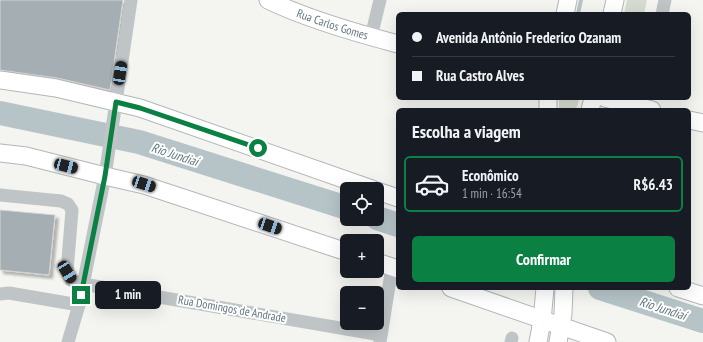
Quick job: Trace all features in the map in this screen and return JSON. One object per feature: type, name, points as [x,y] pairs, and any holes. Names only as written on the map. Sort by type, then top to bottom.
[{"type":"main road","name":"Rua Carlos Gomes","points":[[268,0],[286,8],[371,37],[396,43]]},
{"type":"main road","points":[[565,12],[568,0]]},
{"type":"main road","points":[[612,12],[615,0]]},
{"type":"main road","points":[[0,80],[56,88],[115,109],[140,108],[352,182]]},
{"type":"main road","points":[[617,100],[648,105]]},
{"type":"main road","points":[[691,120],[703,123]]},
{"type":"main road","points":[[0,153],[106,169],[144,184],[340,250]]},
{"type":"main road","points":[[384,193],[396,197]]},
{"type":"main road","points":[[458,290],[543,313],[561,327],[607,342]]},
{"type":"main road","points":[[538,342],[545,290]]},
{"type":"main road","points":[[561,327],[564,290]]},
{"type":"main road","points":[[684,290],[703,296]]},
{"type":"street","points":[[68,342],[79,305],[106,169],[131,0]]},
{"type":"street","points":[[371,37],[380,0]]},
{"type":"street","points":[[662,12],[665,0]]},
{"type":"street","points":[[0,195],[61,201],[68,204],[72,210],[67,272],[72,280],[83,284]]},
{"type":"street","points":[[381,338],[389,266]]},
{"type":"street","name":"Rua Domingos de Andrade","points":[[83,284],[381,338]]},
{"type":"street","points":[[0,294],[9,293],[79,305]]},
{"type":"shaded area","points":[[627,0],[647,0],[644,12],[624,12]]},
{"type":"shaded area","points":[[559,100],[579,100],[577,108],[559,108]]},
{"type":"building","points":[[0,0],[123,0],[110,90],[57,78],[0,70]]},
{"type":"building","points":[[0,210],[55,215],[49,275],[0,270]]},
{"type":"waterway","points":[[578,12],[581,0]]},
{"type":"waterway","name":"Rio Jundiaí","points":[[0,113],[139,142],[340,206]]},
{"type":"waterway","name":"Rio Jundiaí","points":[[384,220],[396,224]]},
{"type":"waterway","name":"Rio Jundiaí","points":[[606,290],[703,321]]},
{"type":"route","points":[[81,295],[105,176],[116,102],[140,108],[258,148]]}]
